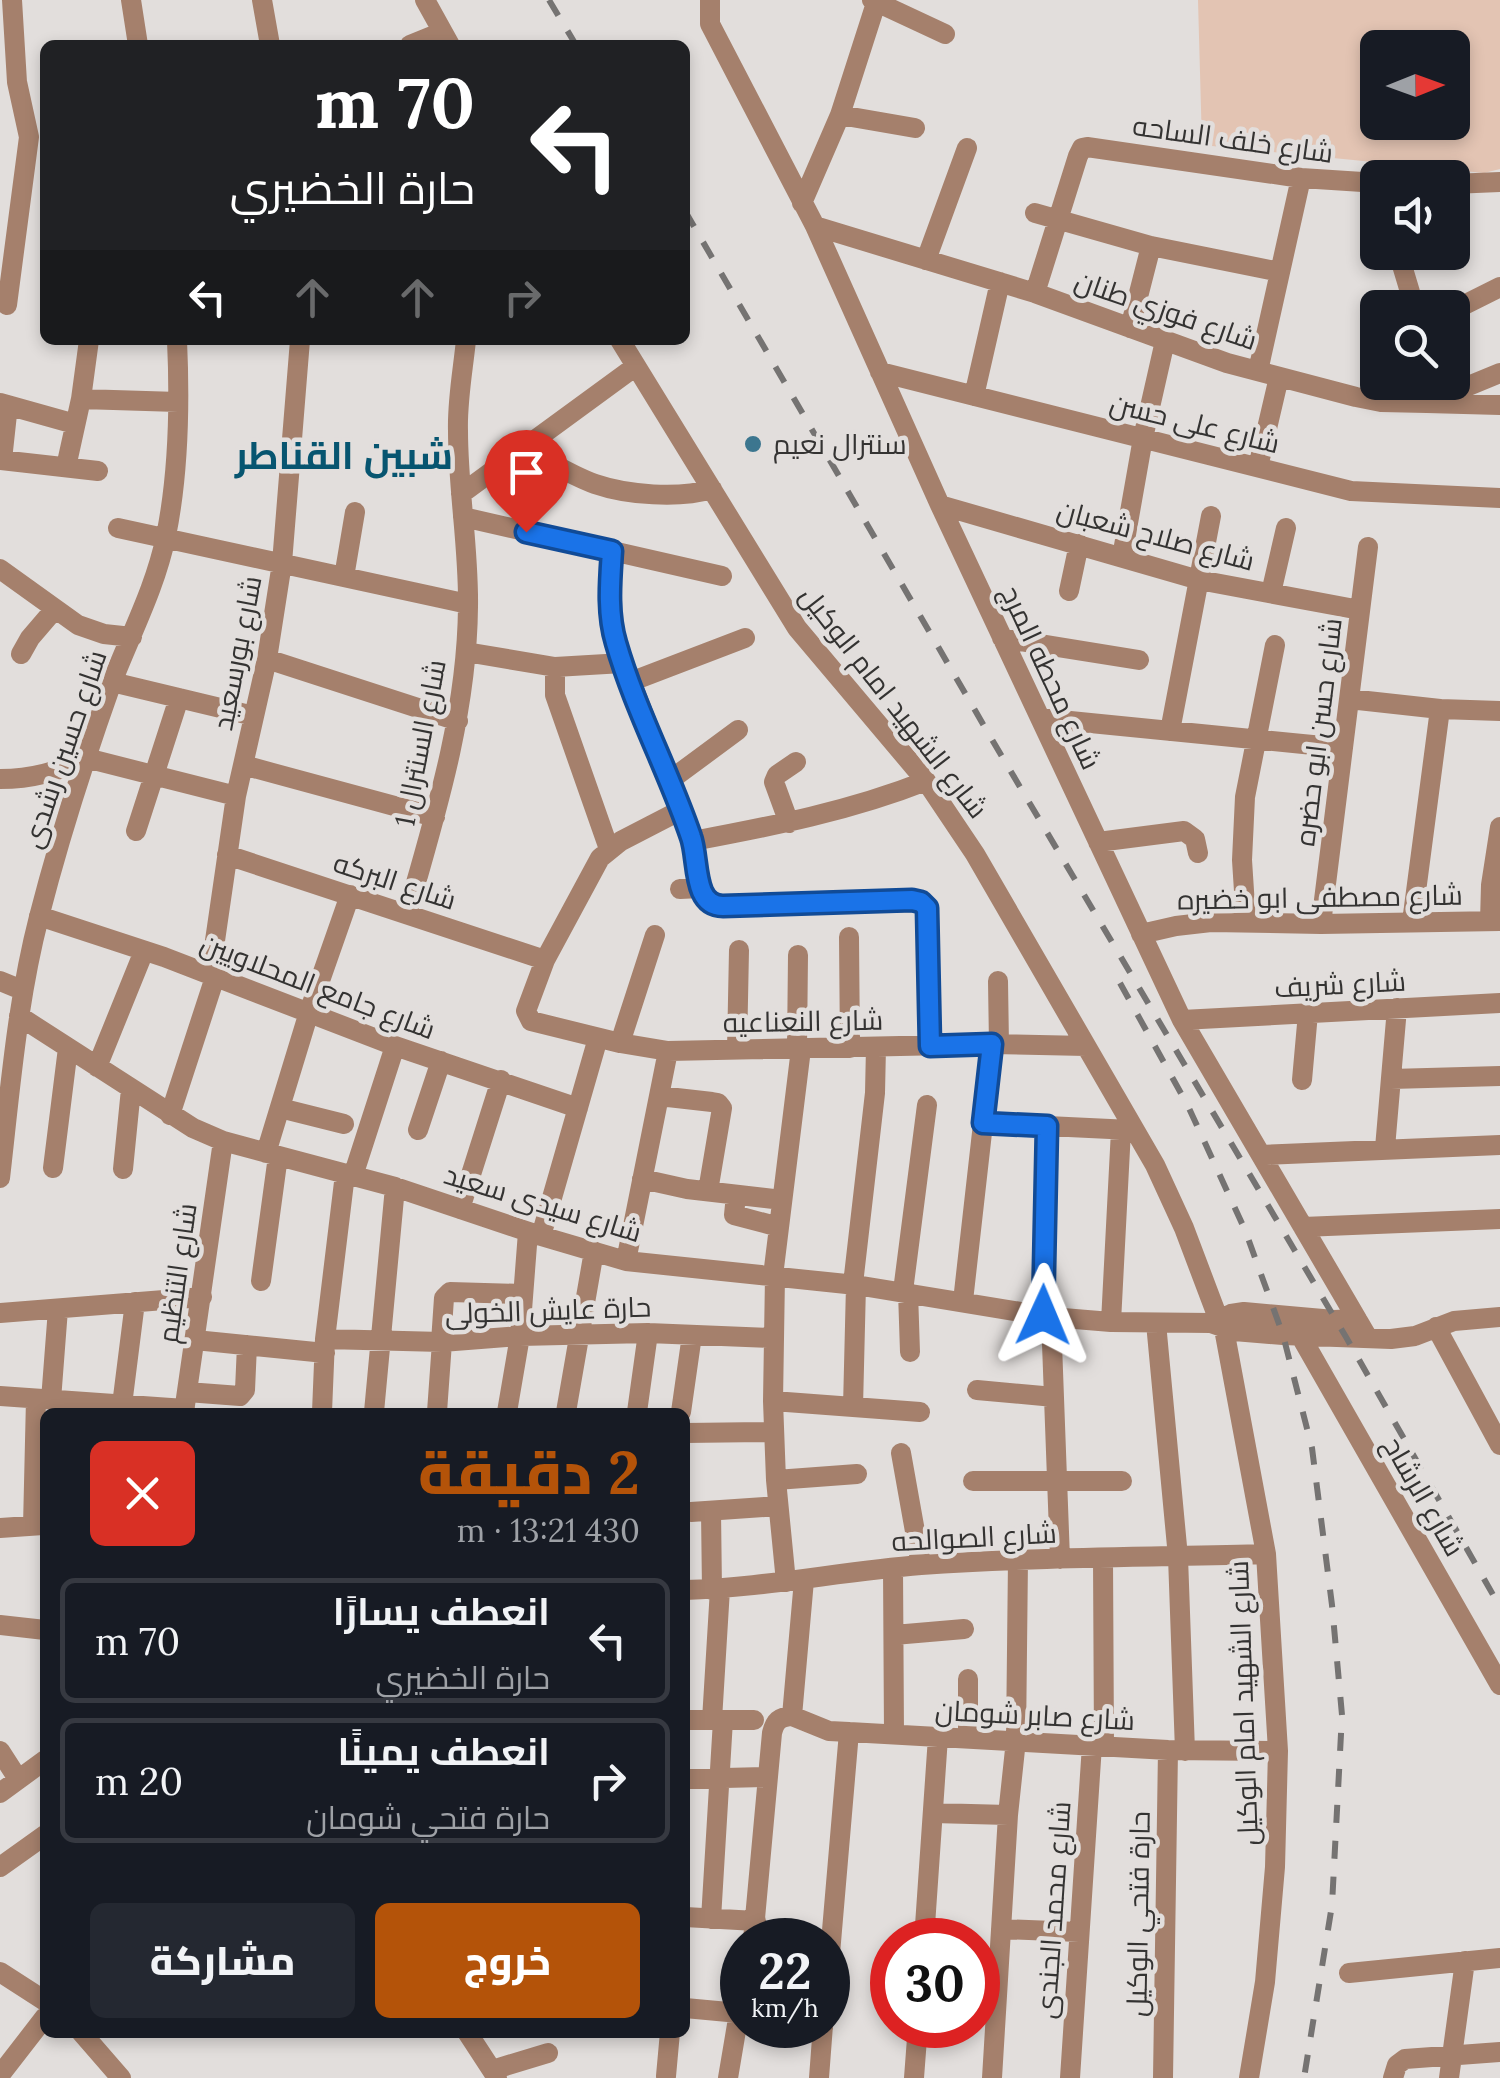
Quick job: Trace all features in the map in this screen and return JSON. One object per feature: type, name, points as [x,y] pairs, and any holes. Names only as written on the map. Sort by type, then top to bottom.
[{"type":"street","points":[[7,305],[7,256],[22,196],[29,136],[7,41],[12,0]]},
{"type":"street","points":[[131,0],[137,40]]},
{"type":"street","points":[[262,0],[269,40]]},
{"type":"street","points":[[425,0],[446,38]]},
{"type":"street","name":"شارع محطه المرج","points":[[710,0],[710,24],[814,226],[940,505],[1182,1020],[1368,1338]]},
{"type":"street","points":[[802,203],[840,115],[875,1],[944,34]]},
{"type":"street","points":[[0,108],[24,111]]},
{"type":"street","points":[[840,115],[915,128]]},
{"type":"street","points":[[926,260],[967,148]]},
{"type":"street","name":"شارع خلف الساحه","points":[[1058,220],[1082,148],[1360,183]]},
{"type":"street","points":[[1258,468],[1280,272],[1301,178]]},
{"type":"street","points":[[1470,184],[1499,184]]},
{"type":"street","points":[[22,196],[40,201]]},
{"type":"street","points":[[1034,213],[1151,246],[1280,272]]},
{"type":"street","points":[[1035,292],[1058,220]]},
{"type":"street","name":"شارع فوزي طنان","points":[[814,226],[1035,292],[1196,353],[1380,402],[1427,402],[1500,373]]},
{"type":"street","points":[[1130,328],[1151,246]]},
{"type":"street","points":[[974,396],[1000,282]]},
{"type":"street","points":[[1470,302],[1500,287]]},
{"type":"street","points":[[1122,557],[1142,438],[1165,341]]},
{"type":"street","points":[[66,467],[87,345]]},
{"type":"street","name":"شارع حسين رشدى","points":[[0,1178],[22,990],[39,916],[86,758],[112,682],[151,590],[166,538],[176,470],[178,345]]},
{"type":"street","name":"شارع بورسعيد","points":[[170,1114],[212,976],[236,796],[267,660],[282,563],[300,345]]},
{"type":"street","name":"شارع السنترال 1","points":[[406,914],[458,720],[466,652],[468,604],[458,413],[465,345]]},
{"type":"street","name":"شارع الشهيد امام الوكيل","points":[[623,345],[798,628],[926,782],[975,854],[1086,1046],[1128,1130],[1170,1196],[1218,1323],[1266,1554],[1278,1751],[1276,1867],[1265,1982],[1249,2078]]},
{"type":"street","points":[[462,494],[636,366]]},
{"type":"street","name":"شارع على حسن","points":[[880,372],[1351,491],[1500,498]]},
{"type":"street","points":[[81,398],[178,402]]},
{"type":"street","points":[[1427,402],[1500,405]]},
{"type":"street","points":[[76,424],[4,404],[1,460],[98,471]]},
{"type":"street","points":[[524,448],[610,488],[683,496],[712,489]]},
{"type":"street","name":"شارع صلاح شعبان","points":[[940,505],[1199,580],[1360,610]]},
{"type":"street","points":[[344,577],[354,512]]},
{"type":"street","points":[[1170,731],[1211,516]]},
{"type":"street","points":[[463,517],[722,576]]},
{"type":"street","points":[[118,528],[468,604]]},
{"type":"street","points":[[1271,593],[1286,528]]},
{"type":"street","points":[[1069,592],[1079,544]]},
{"type":"street","name":"شارع حسن ابو حضره","points":[[1322,924],[1368,547]]},
{"type":"street","points":[[612,551],[609,596],[615,640],[693,842],[690,889],[714,906],[921,902],[929,917],[930,1046]]},
{"type":"street","points":[[0,569],[78,625],[104,634],[132,637]]},
{"type":"street","points":[[22,654],[54,610]]},
{"type":"street","points":[[466,652],[555,667],[627,673],[745,638]]},
{"type":"street","points":[[1002,638],[1139,660]]},
{"type":"street","points":[[1246,922],[1242,860],[1246,798],[1275,645]]},
{"type":"street","points":[[267,660],[458,720]]},
{"type":"street","points":[[555,667],[556,695],[609,849]]},
{"type":"street","points":[[112,682],[254,716]]},
{"type":"street","points":[[136,831],[179,698]]},
{"type":"street","points":[[1350,699],[1500,711]]},
{"type":"street","points":[[1412,922],[1440,708]]},
{"type":"street","points":[[1040,718],[1344,748]]},
{"type":"street","points":[[669,782],[738,730]]},
{"type":"street","points":[[0,779],[35,777],[86,758],[236,796]]},
{"type":"street","points":[[789,823],[774,782],[796,762]]},
{"type":"street","points":[[243,764],[435,817]]},
{"type":"street","points":[[693,842],[863,804],[926,782]]},
{"type":"street","points":[[545,960],[592,870],[609,849],[681,810]]},
{"type":"street","points":[[1495,921],[1491,885],[1500,827]]},
{"type":"street","points":[[1098,842],[1184,831],[1195,839],[1198,853]]},
{"type":"street","name":"شارع البركه","points":[[228,855],[545,960]]},
{"type":"street","points":[[261,1281],[280,1108],[350,896]]},
{"type":"street","name":"شارع جامع المحلاويين","points":[[39,916],[578,1108]]},
{"type":"street","name":"شارع مصطفى ابو خضيره","points":[[1141,934],[1211,922],[1495,921]]},
{"type":"street","points":[[620,1043],[655,935]]},
{"type":"street","points":[[848,937],[850,1048]]},
{"type":"street","points":[[736,1050],[739,950]]},
{"type":"street","points":[[97,1067],[144,951]]},
{"type":"street","points":[[755,1918],[774,1724],[782,1717],[792,1716],[795,1581],[778,1506],[772,1402],[774,1276],[799,1049],[798,955]]},
{"type":"street","name":"شارع النعناعيه","points":[[545,960],[526,1011],[536,1024],[668,1051],[996,1044],[1086,1046]]},
{"type":"street","points":[[0,981],[22,990]]},
{"type":"street","points":[[964,1301],[983,1123],[996,1044],[998,981]]},
{"type":"street","name":"شارع شريف","points":[[1182,1020],[1500,1003]]},
{"type":"street","points":[[1384,1148],[1397,1008]]},
{"type":"street","points":[[1302,1080],[1308,1013]]},
{"type":"street","name":"شارع سيدى سعيد","points":[[19,1016],[170,1114],[224,1141],[395,1187],[626,1260],[854,1284],[1047,1316],[1111,1322],[1218,1323]]},
{"type":"street","points":[[508,1408],[520,1336],[522,1294],[535,1234],[598,1038]]},
{"type":"street","points":[[322,1408],[325,1346],[349,1175],[396,1046]]},
{"type":"street","points":[[853,1407],[854,1284],[876,1093],[876,1047]]},
{"type":"street","points":[[52,1168],[68,1048]]},
{"type":"street","points":[[626,1260],[668,1051]]},
{"type":"street","points":[[418,1130],[441,1061]]},
{"type":"street","points":[[1391,1079],[1500,1076]]},
{"type":"street","points":[[460,1209],[501,1080]]},
{"type":"street","points":[[122,1168],[131,1089]]},
{"type":"street","points":[[659,1096],[718,1103],[722,1108],[708,1191]]},
{"type":"street","points":[[910,1352],[905,1291],[927,1105]]},
{"type":"street","points":[[280,1108],[344,1124]]},
{"type":"street","points":[[983,1123],[1128,1130],[1111,1322]]},
{"type":"street","points":[[1047,1126],[1047,1316],[1060,1559]]},
{"type":"street","name":"شارع التنظيم","points":[[185,1405],[224,1141]]},
{"type":"street","points":[[1261,1155],[1500,1145]]},
{"type":"street","points":[[642,1179],[782,1200]]},
{"type":"street","points":[[374,1408],[395,1187]]},
{"type":"street","points":[[736,1195],[734,1215],[779,1227]]},
{"type":"street","points":[[1302,1227],[1500,1219]]},
{"type":"street","points":[[567,1408],[594,1251]]},
{"type":"street","points":[[436,1408],[446,1294],[522,1294]]},
{"type":"street","points":[[0,1313],[202,1297]]},
{"type":"street","points":[[112,1407],[135,1302]]},
{"type":"street","points":[[43,1408],[58,1308]]},
{"type":"street","points":[[1218,1323],[1244,1312],[1357,1319]]},
{"type":"street","points":[[1218,1323],[1283,1336],[1392,1340],[1454,1321],[1500,1317]]},
{"type":"street","name":"حارة فتحي الوكيل","points":[[1156,1322],[1178,1557],[1177,1751],[1162,2078]]},
{"type":"street","points":[[1436,1327],[1500,1446]]},
{"type":"street","points":[[638,1408],[648,1333]]},
{"type":"street","name":"حارة عايش الخولى","points":[[196,1340],[247,1346],[325,1346],[380,1340],[441,1342],[580,1334],[773,1338]]},
{"type":"street","points":[[682,1408],[692,1334]]},
{"type":"street","name":"شارع الرشاح","points":[[1300,1334],[1500,1685]]},
{"type":"street","points":[[0,1396],[112,1407],[185,1405],[240,1396],[244,1390],[247,1346]]},
{"type":"street","points":[[976,1390],[1054,1397]]},
{"type":"street","points":[[772,1402],[920,1412]]},
{"type":"street","points":[[690,1433],[774,1432]]},
{"type":"street","points":[[901,1453],[921,1565]]},
{"type":"street","points":[[776,1480],[857,1474]]},
{"type":"street","points":[[973,1481],[1122,1481]]},
{"type":"street","points":[[0,1528],[39,1525],[40,1494]]},
{"type":"street","points":[[711,1918],[719,1778],[716,1590],[701,1511],[778,1506]]},
{"type":"street","name":"شارع الصوالحه","points":[[690,1590],[921,1565],[1266,1554]]},
{"type":"street","points":[[992,2078],[1016,1740],[1018,1559]]},
{"type":"street","name":"شارع محمد الجندى","points":[[1070,2078],[1079,1932],[1098,1746],[1102,1559]]},
{"type":"street","points":[[894,1568],[894,1735]]},
{"type":"street","points":[[0,1626],[40,1630]]},
{"type":"street","points":[[894,1634],[964,1630]]},
{"type":"street","points":[[968,1679],[968,1738]]},
{"type":"street","name":"شارع صابر شومان","points":[[792,1716],[829,1731],[1177,1751],[1278,1751]]},
{"type":"street","points":[[690,1720],[754,1720]]},
{"type":"street","points":[[833,1918],[848,1732]]},
{"type":"street","points":[[926,1918],[938,1737]]},
{"type":"street","points":[[0,1750],[18,1779]]},
{"type":"street","points":[[0,1794],[40,1764]]},
{"type":"street","points":[[690,1779],[768,1777]]},
{"type":"street","points":[[933,1813],[1008,1815]]},
{"type":"street","points":[[0,1867],[40,1839]]},
{"type":"street","points":[[690,1917],[720,1921]]},
{"type":"street","points":[[1001,1929],[1079,1932]]},
{"type":"street","points":[[1349,1972],[1500,1958]]},
{"type":"street","points":[[1448,2078],[1465,1961]]},
{"type":"street","points":[[0,1972],[40,1998]]},
{"type":"street","points":[[690,2008],[720,2006]]},
{"type":"street","points":[[0,2075],[40,2023]]},
{"type":"street","points":[[86,2038],[117,2076]]},
{"type":"street","points":[[470,2038],[494,2074],[548,2053]]},
{"type":"street","points":[[666,2076],[669,2038]]},
{"type":"street","points":[[728,2078],[733,2048]]},
{"type":"street","points":[[819,2078],[821,2048]]},
{"type":"street","points":[[914,2078],[916,2048]]},
{"type":"street","points":[[1393,2078],[1397,2065],[1405,2059],[1500,2052]]},
{"type":"shaded area","points":[[1198,0],[1500,0],[1500,169],[1470,172],[1470,160],[1360,161],[1202,145]]},
{"type":"railway","points":[[549,0],[573,40]]},
{"type":"railway","points":[[690,220],[1346,1337],[1500,1607]]},
{"type":"railway","points":[[1120,983],[1188,1106],[1245,1230],[1283,1335],[1312,1448],[1342,1715],[1332,1905],[1304,2078]]},
{"type":"place","name":"سنترال نعيم","points":[[753,444]]},
{"type":"district","name":"شبين القناطر","points":[[344,456]]},
{"type":"route","points":[[526,532],[612,551],[609,596],[615,640],[693,842],[700,888],[706,900],[723,906],[912,900],[927,908],[930,1046],[992,1044],[983,1123],[1047,1126],[1043,1315]]}]
